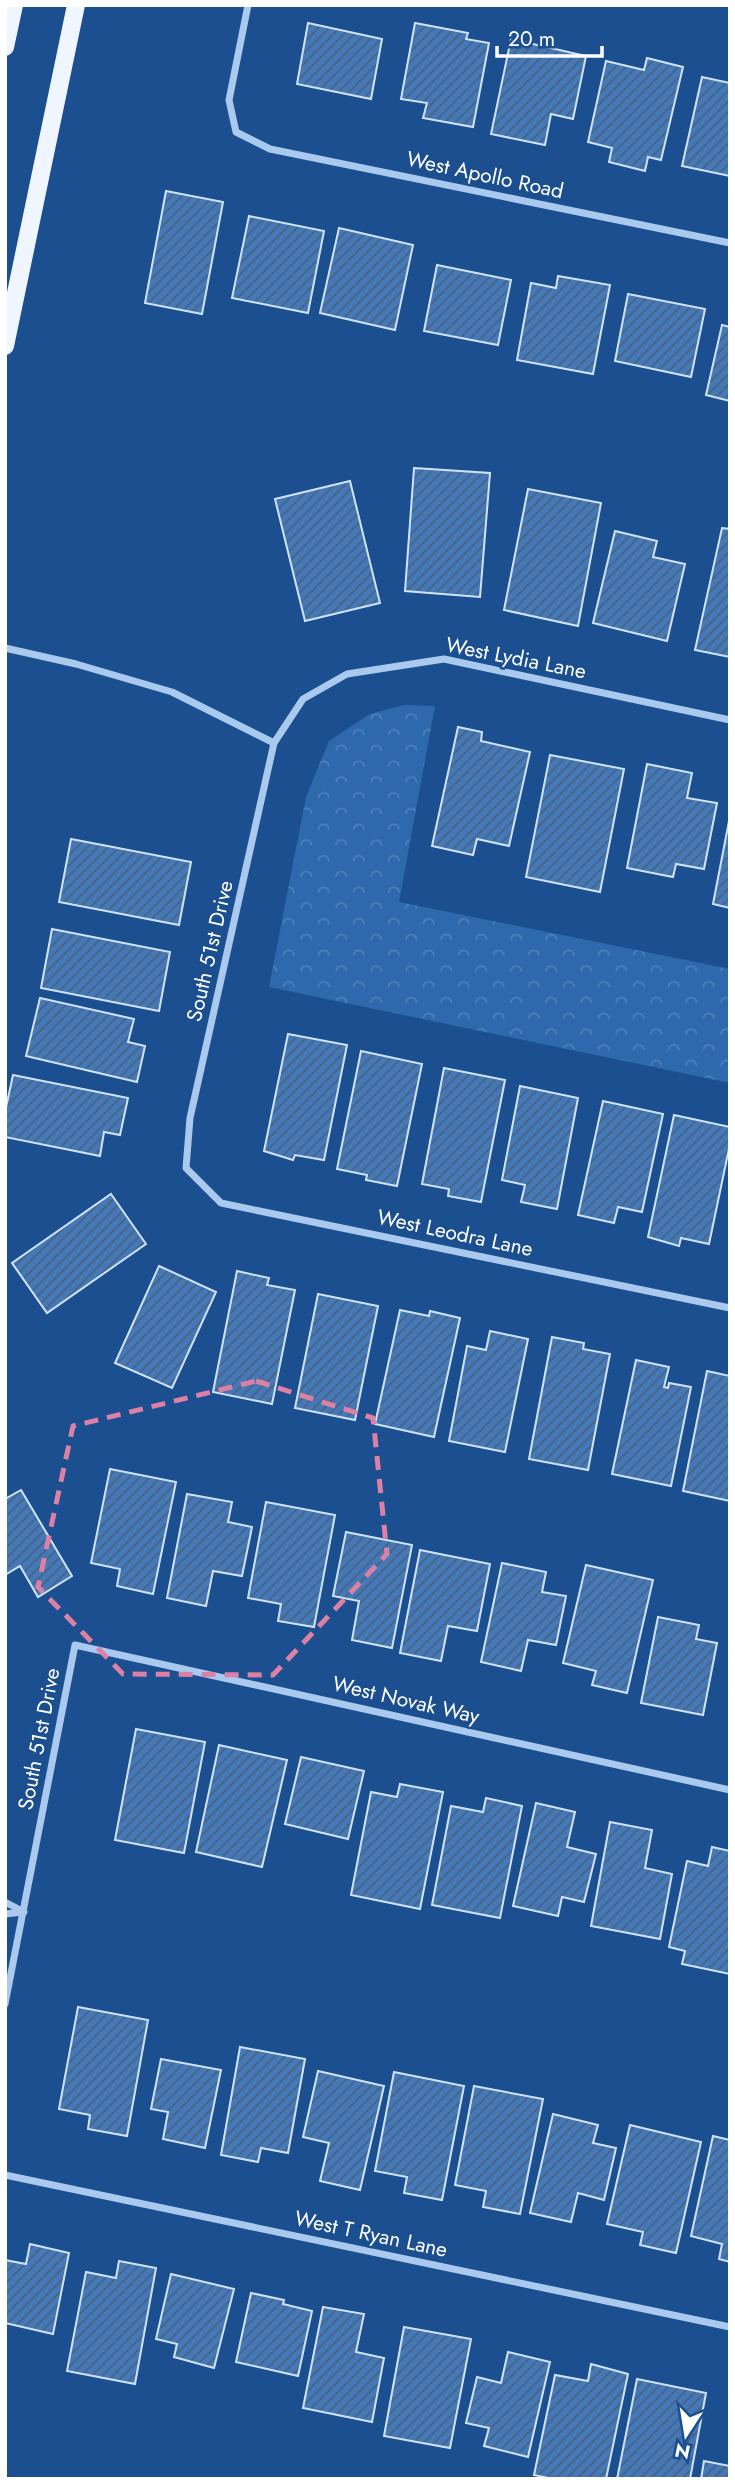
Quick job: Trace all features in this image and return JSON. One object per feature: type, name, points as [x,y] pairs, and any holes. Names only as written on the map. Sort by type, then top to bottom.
[{"type":"main road","points":[[5,47],[14,5]]},
{"type":"main road","points":[[5,346],[76,5]]},
{"type":"street","name":"West Apollo Road","points":[[248,5],[229,100],[236,132],[270,149],[730,243]]},
{"type":"street","points":[[5,648],[76,664],[172,692],[274,743]]},
{"type":"street","name":"West Lydia Lane","points":[[274,743],[303,699],[347,674],[444,659],[730,720]]},
{"type":"street","name":"South 51st Drive","points":[[186,1168],[190,1118],[274,743]]},
{"type":"street","name":"West Leodra Lane","points":[[186,1168],[222,1203],[730,1308]]},
{"type":"street","name":"South 51st Drive","points":[[5,2004],[75,1645]]},
{"type":"street","name":"West Novak Way","points":[[75,1645],[730,1790]]},
{"type":"street","points":[[5,1902],[24,1912]]},
{"type":"street","points":[[5,1914],[24,1912]]},
{"type":"street","name":"West T Ryan Lane","points":[[5,2175],[730,2327]]},
{"type":"highlighted area","points":[[256,1381],[373,1418],[387,1554],[273,1675],[123,1674],[38,1587],[73,1426]]},
{"type":"green space","points":[[404,705],[435,706],[399,902],[730,969],[730,1083],[269,987],[306,797],[329,741],[370,714]]},
{"type":"building","points":[[308,23],[382,39],[371,99],[297,84]]},
{"type":"building","points":[[415,23],[468,33],[466,39],[489,43],[473,127],[423,118],[427,103],[401,99]]},
{"type":"building","points":[[511,39],[586,56],[573,119],[551,114],[545,145],[491,134]]},
{"type":"building","points":[[647,58],[683,67],[661,160],[648,157],[645,171],[609,162],[612,148],[588,142],[606,61],[644,70]]},
{"type":"building","points":[[702,77],[730,83],[730,176],[682,166]]},
{"type":"building","points":[[166,191],[223,202],[202,314],[145,303]]},
{"type":"building","points":[[249,216],[324,231],[308,313],[232,298]]},
{"type":"building","points":[[339,228],[413,245],[395,330],[320,313]]},
{"type":"building","points":[[437,265],[511,280],[498,345],[424,331]]},
{"type":"building","points":[[558,276],[610,285],[593,374],[517,360],[531,283],[556,288]]},
{"type":"building","points":[[628,294],[705,309],[691,377],[615,361]]},
{"type":"building","points":[[722,325],[730,327],[730,401],[706,395]]},
{"type":"building","points":[[414,468],[490,473],[480,597],[405,591]]},
{"type":"building","points":[[350,481],[380,603],[305,621],[275,499]]},
{"type":"building","points":[[528,489],[601,503],[578,626],[504,610]]},
{"type":"building","points":[[722,528],[730,529],[730,657],[695,650]]},
{"type":"building","points":[[615,531],[657,541],[653,557],[685,564],[667,641],[593,623]]},
{"type":"building","points":[[458,727],[482,732],[481,741],[530,752],[509,846],[477,839],[473,855],[432,846]]},
{"type":"building","points":[[550,755],[624,769],[600,892],[526,877]]},
{"type":"building","points":[[647,764],[692,773],[687,798],[717,803],[704,869],[676,864],[673,877],[627,868]]},
{"type":"building","points":[[730,816],[730,908],[713,904]]},
{"type":"building","points":[[71,839],[191,862],[179,925],[59,902]]},
{"type":"building","points":[[52,929],[170,952],[159,1011],[41,988]]},
{"type":"building","points":[[40,998],[134,1019],[128,1042],[145,1046],[137,1082],[26,1056]]},
{"type":"building","points":[[288,1034],[347,1045],[324,1160],[295,1155],[293,1160],[264,1151]]},
{"type":"building","points":[[361,1051],[422,1064],[397,1186],[366,1180],[367,1175],[337,1169]]},
{"type":"building","points":[[444,1068],[505,1080],[481,1202],[448,1196],[449,1189],[422,1184]]},
{"type":"building","points":[[13,1075],[128,1098],[120,1135],[104,1132],[100,1156],[5,1137],[5,1112]]},
{"type":"building","points":[[520,1086],[578,1098],[557,1209],[521,1202],[525,1185],[502,1180]]},
{"type":"building","points":[[603,1101],[663,1114],[642,1212],[618,1207],[614,1223],[578,1215]]},
{"type":"building","points":[[674,1115],[730,1127],[730,1144],[709,1244],[681,1238],[679,1246],[648,1237]]},
{"type":"building","points":[[111,1194],[146,1244],[47,1313],[12,1263]]},
{"type":"building","points":[[159,1266],[216,1292],[172,1388],[115,1363]]},
{"type":"building","points":[[237,1271],[269,1278],[267,1285],[295,1290],[272,1404],[213,1392]]},
{"type":"building","points":[[318,1294],[378,1306],[355,1420],[295,1408]]},
{"type":"building","points":[[400,1310],[429,1316],[430,1311],[460,1318],[434,1437],[375,1424]]},
{"type":"building","points":[[490,1331],[528,1339],[505,1452],[449,1441],[467,1346],[486,1350]]},
{"type":"building","points":[[552,1337],[584,1343],[583,1349],[610,1354],[588,1470],[529,1459]]},
{"type":"building","points":[[636,1360],[669,1367],[664,1387],[668,1388],[669,1383],[691,1387],[671,1486],[612,1474]]},
{"type":"building","points":[[707,1371],[730,1376],[730,1501],[683,1491]]},
{"type":"building","points":[[110,1469],[176,1482],[153,1594],[117,1586],[120,1569],[91,1563]]},
{"type":"building","points":[[21,1490],[72,1576],[38,1597],[20,1566],[5,1575],[5,1499]]},
{"type":"building","points":[[187,1494],[232,1502],[228,1522],[252,1527],[242,1576],[213,1571],[206,1606],[167,1598]]},
{"type":"building","points":[[266,1502],[335,1515],[314,1627],[278,1621],[281,1604],[248,1598]]},
{"type":"building","points":[[346,1532],[412,1545],[392,1648],[352,1640],[359,1601],[333,1596]]},
{"type":"building","points":[[420,1550],[490,1564],[477,1631],[448,1626],[441,1661],[400,1653]]},
{"type":"building","points":[[502,1563],[546,1572],[542,1592],[566,1596],[556,1645],[528,1640],[521,1671],[481,1662]]},
{"type":"building","points":[[586,1565],[653,1580],[627,1693],[592,1685],[596,1671],[563,1663]]},
{"type":"building","points":[[658,1617],[699,1625],[696,1639],[717,1643],[703,1715],[641,1703]]},
{"type":"building","points":[[136,1729],[205,1742],[184,1853],[115,1840]]},
{"type":"building","points":[[219,1745],[287,1760],[262,1867],[196,1852]]},
{"type":"building","points":[[301,1757],[364,1771],[348,1839],[285,1824]]},
{"type":"building","points":[[400,1784],[443,1792],[420,1909],[351,1895],[371,1792],[397,1797]]},
{"type":"building","points":[[486,1798],[522,1806],[500,1918],[432,1905],[451,1806],[483,1812]]},
{"type":"building","points":[[536,1803],[575,1812],[567,1847],[596,1854],[584,1902],[562,1897],[558,1916],[513,1906]]},
{"type":"building","points":[[610,1822],[652,1830],[645,1868],[672,1874],[660,1939],[591,1926]]},
{"type":"building","points":[[712,1847],[730,1851],[730,1974],[682,1964],[685,1951],[669,1947],[687,1861],[708,1866]]},
{"type":"building","points":[[78,2007],[148,2020],[127,2136],[88,2129],[90,2115],[59,2109]]},
{"type":"building","points":[[240,2047],[305,2059],[288,2153],[261,2148],[258,2162],[221,2155]]},
{"type":"building","points":[[161,2059],[221,2070],[205,2148],[163,2139],[168,2112],[151,2109]]},
{"type":"building","points":[[318,2071],[384,2086],[360,2190],[320,2181],[329,2143],[303,2137]]},
{"type":"building","points":[[394,2072],[464,2086],[442,2200],[404,2193],[407,2177],[375,2171]]},
{"type":"building","points":[[474,2086],[543,2099],[520,2214],[483,2207],[486,2191],[455,2185]]},
{"type":"building","points":[[553,2114],[598,2125],[593,2143],[616,2148],[604,2200],[578,2193],[571,2222],[530,2213]]},
{"type":"building","points":[[630,2125],[701,2142],[676,2253],[640,2245],[643,2232],[607,2224]]},
{"type":"building","points":[[713,2136],[730,2140],[730,2262],[719,2259],[722,2244],[691,2236]]},
{"type":"building","points":[[30,2244],[69,2253],[53,2334],[5,2323],[5,2260],[26,2264]]},
{"type":"building","points":[[119,2261],[156,2268],[135,2384],[67,2371],[86,2272],[116,2278]]},
{"type":"building","points":[[171,2274],[234,2289],[214,2368],[174,2357],[177,2344],[156,2339]]},
{"type":"building","points":[[251,2293],[284,2300],[283,2304],[312,2311],[298,2376],[236,2362]]},
{"type":"building","points":[[323,2307],[364,2314],[356,2352],[384,2358],[372,2422],[303,2408]]},
{"type":"building","points":[[404,2327],[471,2339],[450,2448],[384,2436]]},
{"type":"building","points":[[508,2352],[550,2362],[528,2457],[484,2446],[489,2428],[466,2423],[477,2377],[501,2383]]},
{"type":"building","points":[[591,2364],[628,2374],[606,2479],[553,2479],[534,2475],[555,2375],[588,2381]]},
{"type":"building","points":[[637,2379],[706,2393],[690,2479],[617,2479]]},
{"type":"building","points":[[704,2461],[730,2466],[730,2479],[701,2479]]}]
